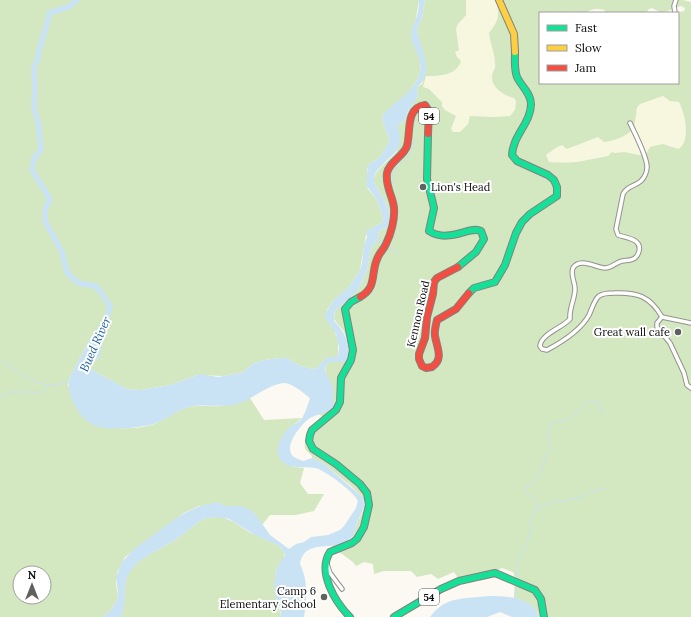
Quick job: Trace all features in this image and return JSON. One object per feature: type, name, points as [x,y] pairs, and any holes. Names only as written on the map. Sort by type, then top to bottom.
[{"type":"highway","name":"Kennon Road","points":[[326,561],[330,552],[351,544],[359,537],[366,521],[370,502],[365,489],[339,466],[312,449],[309,440],[313,429],[335,410],[341,402],[341,377],[350,364],[353,349],[352,337],[345,309],[352,302],[368,292],[373,281],[377,258],[385,245],[395,210],[386,182],[388,171],[392,164],[405,151],[409,123],[415,110],[419,105],[425,105],[429,114],[427,179],[434,208],[429,231],[438,235],[446,235],[461,234],[476,229],[480,230],[484,235],[484,239],[471,259],[437,278],[434,282],[425,338],[419,359],[422,366],[428,369],[434,366],[439,354],[435,334],[437,320],[456,309],[467,294],[474,288],[480,285],[493,284],[495,282],[509,254],[516,233],[523,222],[533,212],[554,200],[557,196],[557,187],[550,176],[518,162],[512,155],[513,144],[529,115],[532,102],[530,95],[520,84],[516,75],[514,66],[514,34],[505,17],[499,0]]},
{"type":"highway","points":[[326,561],[326,572],[336,598],[341,608],[350,617]]},
{"type":"highway","name":"54","points":[[394,617],[441,589],[459,581],[495,573],[535,590],[542,605],[544,617]]},
{"type":"street","points":[[675,12],[674,6],[676,0]]},
{"type":"street","points":[[630,123],[645,158],[647,168],[645,176],[642,180],[626,188],[623,194],[616,229],[618,235],[635,240],[639,244],[640,247],[638,255],[632,259],[621,261],[607,268],[583,263],[574,268],[572,272],[575,294],[569,314],[570,319],[542,340],[540,346],[542,349],[547,350],[582,326],[599,296],[604,293],[628,292],[638,294],[655,305],[662,317],[691,323]]},
{"type":"street","points":[[662,317],[657,323],[657,328],[672,346],[688,385],[691,388]]},
{"type":"street","points":[[326,561],[330,573],[342,589]]},
{"type":"green space","points":[[0,0],[419,0],[411,35],[420,59],[420,73],[409,92],[383,115],[383,122],[389,142],[380,157],[372,162],[367,169],[368,176],[366,183],[368,189],[377,200],[383,222],[375,226],[366,235],[360,270],[349,287],[334,300],[327,310],[338,341],[338,356],[334,358],[326,358],[317,368],[313,369],[301,366],[286,358],[278,358],[254,363],[243,372],[224,376],[197,375],[170,385],[141,390],[127,389],[94,371],[90,367],[93,362],[99,358],[98,331],[92,335],[69,379],[68,386],[107,428],[133,428],[153,425],[185,408],[228,405],[250,398],[264,420],[302,418],[288,430],[283,437],[278,451],[283,461],[295,467],[304,468],[300,483],[308,494],[324,494],[314,511],[296,515],[270,515],[262,525],[253,512],[237,506],[225,506],[217,502],[199,506],[184,513],[125,557],[117,573],[117,600],[111,610],[103,617],[0,617]]},
{"type":"green space","points":[[425,0],[466,0],[466,15],[458,24],[456,29],[459,50],[455,52],[461,61],[459,66],[447,74],[426,76],[423,87],[429,89],[442,102],[442,106],[445,110],[456,116],[451,129],[453,132],[460,132],[468,124],[470,116],[510,116],[515,110],[516,102],[514,98],[501,92],[495,86],[492,77],[495,65],[489,33],[498,18],[498,10],[495,0],[683,0],[691,2],[691,617],[539,617],[535,609],[530,604],[514,598],[515,578],[513,572],[502,568],[494,572],[458,578],[454,572],[438,579],[431,574],[417,577],[411,571],[384,571],[374,574],[373,564],[364,562],[356,566],[353,562],[331,546],[343,543],[352,538],[365,503],[361,496],[351,486],[323,463],[312,458],[312,456],[305,449],[305,444],[307,435],[312,427],[323,417],[319,414],[330,410],[333,406],[333,388],[325,373],[326,366],[329,362],[345,362],[348,354],[348,346],[343,330],[334,319],[335,311],[359,288],[367,270],[371,249],[379,237],[378,234],[382,229],[387,228],[389,222],[388,207],[375,184],[374,177],[379,169],[396,152],[399,142],[398,125],[404,121],[409,109],[418,97],[417,87],[422,84],[425,73],[417,30],[422,18]],"holes":[[[663,96],[670,101],[679,102],[685,120],[685,140],[679,149],[663,144],[650,147],[644,156],[625,152],[612,152],[608,156],[582,161],[549,162],[546,155],[562,145],[567,149],[598,137],[604,142],[612,141],[624,136],[634,128],[637,108],[640,104]]]},
{"type":"green space","points":[[466,0],[495,0],[499,10],[499,17],[489,33],[494,52],[498,91],[514,98],[516,106],[515,111],[510,116],[470,116],[468,124],[460,132],[453,132],[451,129],[456,116],[445,110],[442,106],[442,102],[429,89],[423,88],[426,76],[443,76],[451,73],[457,69],[461,61],[455,52],[459,47],[456,29],[466,11]]},
{"type":"green space","points":[[663,96],[670,101],[679,102],[682,109],[687,133],[686,141],[679,149],[670,145],[648,151],[644,156],[625,152],[564,163],[549,162],[547,159],[546,155],[556,147],[562,145],[567,149],[598,137],[604,142],[624,135],[640,104]]},
{"type":"green space","points":[[221,517],[232,521],[249,532],[279,546],[284,552],[284,557],[277,569],[275,578],[276,598],[281,617],[121,617],[123,613],[126,580],[134,566],[146,556],[175,540],[202,520]]},
{"type":"water","points":[[419,0],[425,0],[422,18],[417,30],[425,60],[425,75],[423,81],[417,87],[418,97],[409,109],[404,121],[398,125],[400,143],[398,148],[377,171],[374,180],[375,185],[388,207],[389,222],[387,228],[382,229],[378,234],[379,237],[371,249],[367,270],[359,288],[335,311],[334,321],[341,329],[347,340],[348,357],[345,362],[329,362],[325,368],[326,375],[333,386],[333,408],[310,418],[299,429],[290,446],[290,451],[294,457],[303,461],[312,458],[323,463],[361,496],[364,502],[364,507],[353,536],[345,543],[308,550],[303,556],[300,564],[306,583],[304,617],[281,617],[280,608],[275,595],[274,584],[277,568],[285,555],[284,552],[279,546],[255,535],[229,519],[215,517],[207,518],[175,540],[146,556],[140,561],[129,573],[126,581],[124,608],[121,617],[103,617],[111,610],[117,600],[118,592],[116,577],[122,562],[134,549],[184,513],[203,505],[217,502],[225,506],[241,506],[249,509],[256,515],[270,535],[289,549],[311,537],[328,535],[340,530],[356,508],[358,501],[355,497],[332,477],[315,468],[286,465],[279,457],[279,445],[284,433],[301,420],[310,398],[287,383],[267,388],[245,401],[234,405],[189,407],[155,424],[132,428],[110,428],[99,427],[86,420],[76,408],[73,401],[70,393],[69,379],[92,335],[99,331],[101,344],[99,358],[93,362],[90,367],[94,371],[127,389],[141,390],[170,385],[200,374],[218,377],[224,376],[243,372],[254,363],[278,358],[286,358],[301,366],[313,369],[317,368],[326,358],[338,356],[339,348],[336,334],[325,318],[325,314],[334,300],[349,287],[360,270],[364,245],[367,237],[366,231],[383,222],[377,200],[366,185],[368,165],[380,157],[389,142],[383,122],[383,115],[408,92],[418,79],[420,62],[411,37],[411,30],[418,14]]},
{"type":"water","points":[[489,596],[504,596],[518,599],[531,605],[536,610],[539,617],[512,617],[500,612],[487,617],[430,617],[436,610],[450,601]]},
{"type":"waterway","name":"Bued River","points":[[77,0],[69,7],[49,14],[34,68],[34,108],[38,122],[41,149],[34,159],[32,170],[50,199],[45,209],[45,221],[62,252],[67,272],[72,278],[81,284],[91,285],[98,288],[110,306],[107,317],[96,336]]},
{"type":"waterway","points":[[393,183],[394,172],[409,154],[414,139]]},
{"type":"waterway","points":[[378,239],[383,243]]},
{"type":"waterway","points":[[376,241],[382,244]]},
{"type":"waterway","points":[[389,248],[400,253]]},
{"type":"waterway","points":[[0,360],[32,380],[41,383],[49,385],[70,381]]},
{"type":"waterway","points":[[0,397],[5,394],[15,392],[42,392],[47,386]]},
{"type":"waterway","points":[[517,579],[517,563],[528,541],[531,528],[530,519],[536,509],[537,503],[526,492],[527,487],[537,479],[550,449],[548,432],[549,427],[551,424],[558,421],[570,419],[589,401],[592,400],[598,402],[603,414]]},
{"type":"waterway","points":[[535,510],[552,502],[577,499],[588,493],[604,488]]},
{"type":"waterway","points":[[515,599],[517,584]]},
{"type":"traffic: fast","points":[[469,293],[474,288],[495,282],[505,265],[516,233],[522,222],[530,214],[557,196],[557,187],[554,180],[548,175],[517,161],[512,155],[515,141],[528,117],[531,104],[531,100],[516,74],[515,52]]},
{"type":"traffic: fast","points":[[428,134],[427,179],[434,208],[429,231],[444,236],[476,230],[481,231],[484,239],[476,252],[458,267]]},
{"type":"traffic: fast","points":[[350,617],[344,611],[330,586],[327,577],[327,560],[330,552],[352,543],[357,539],[364,527],[369,505],[367,493],[360,484],[336,464],[313,449],[309,441],[312,430],[336,410],[340,402],[341,378],[351,360],[353,350],[345,309],[351,302],[360,297]]},
{"type":"traffic: fast","points":[[394,617],[441,589],[459,581],[495,573],[535,590],[541,599],[544,617]]},
{"type":"traffic: slow","points":[[499,0],[514,34],[515,52]]},
{"type":"traffic: jam","points":[[360,297],[369,289],[376,263],[388,240],[394,217],[394,208],[387,183],[388,169],[403,153],[407,146],[410,121],[414,111],[425,105],[429,111],[428,134]]},
{"type":"traffic: jam","points":[[458,267],[437,278],[434,282],[433,294],[427,317],[425,338],[419,354],[419,359],[422,366],[426,368],[432,367],[436,364],[439,357],[435,334],[437,320],[456,309],[469,293]]},
{"type":"place","name":"Lion's Head","points":[[423,187]]},
{"type":"place","name":"Great wall cafe","points":[[678,332]]},
{"type":"place","name":"Camp 6 Elementary School","points":[[324,597]]}]
